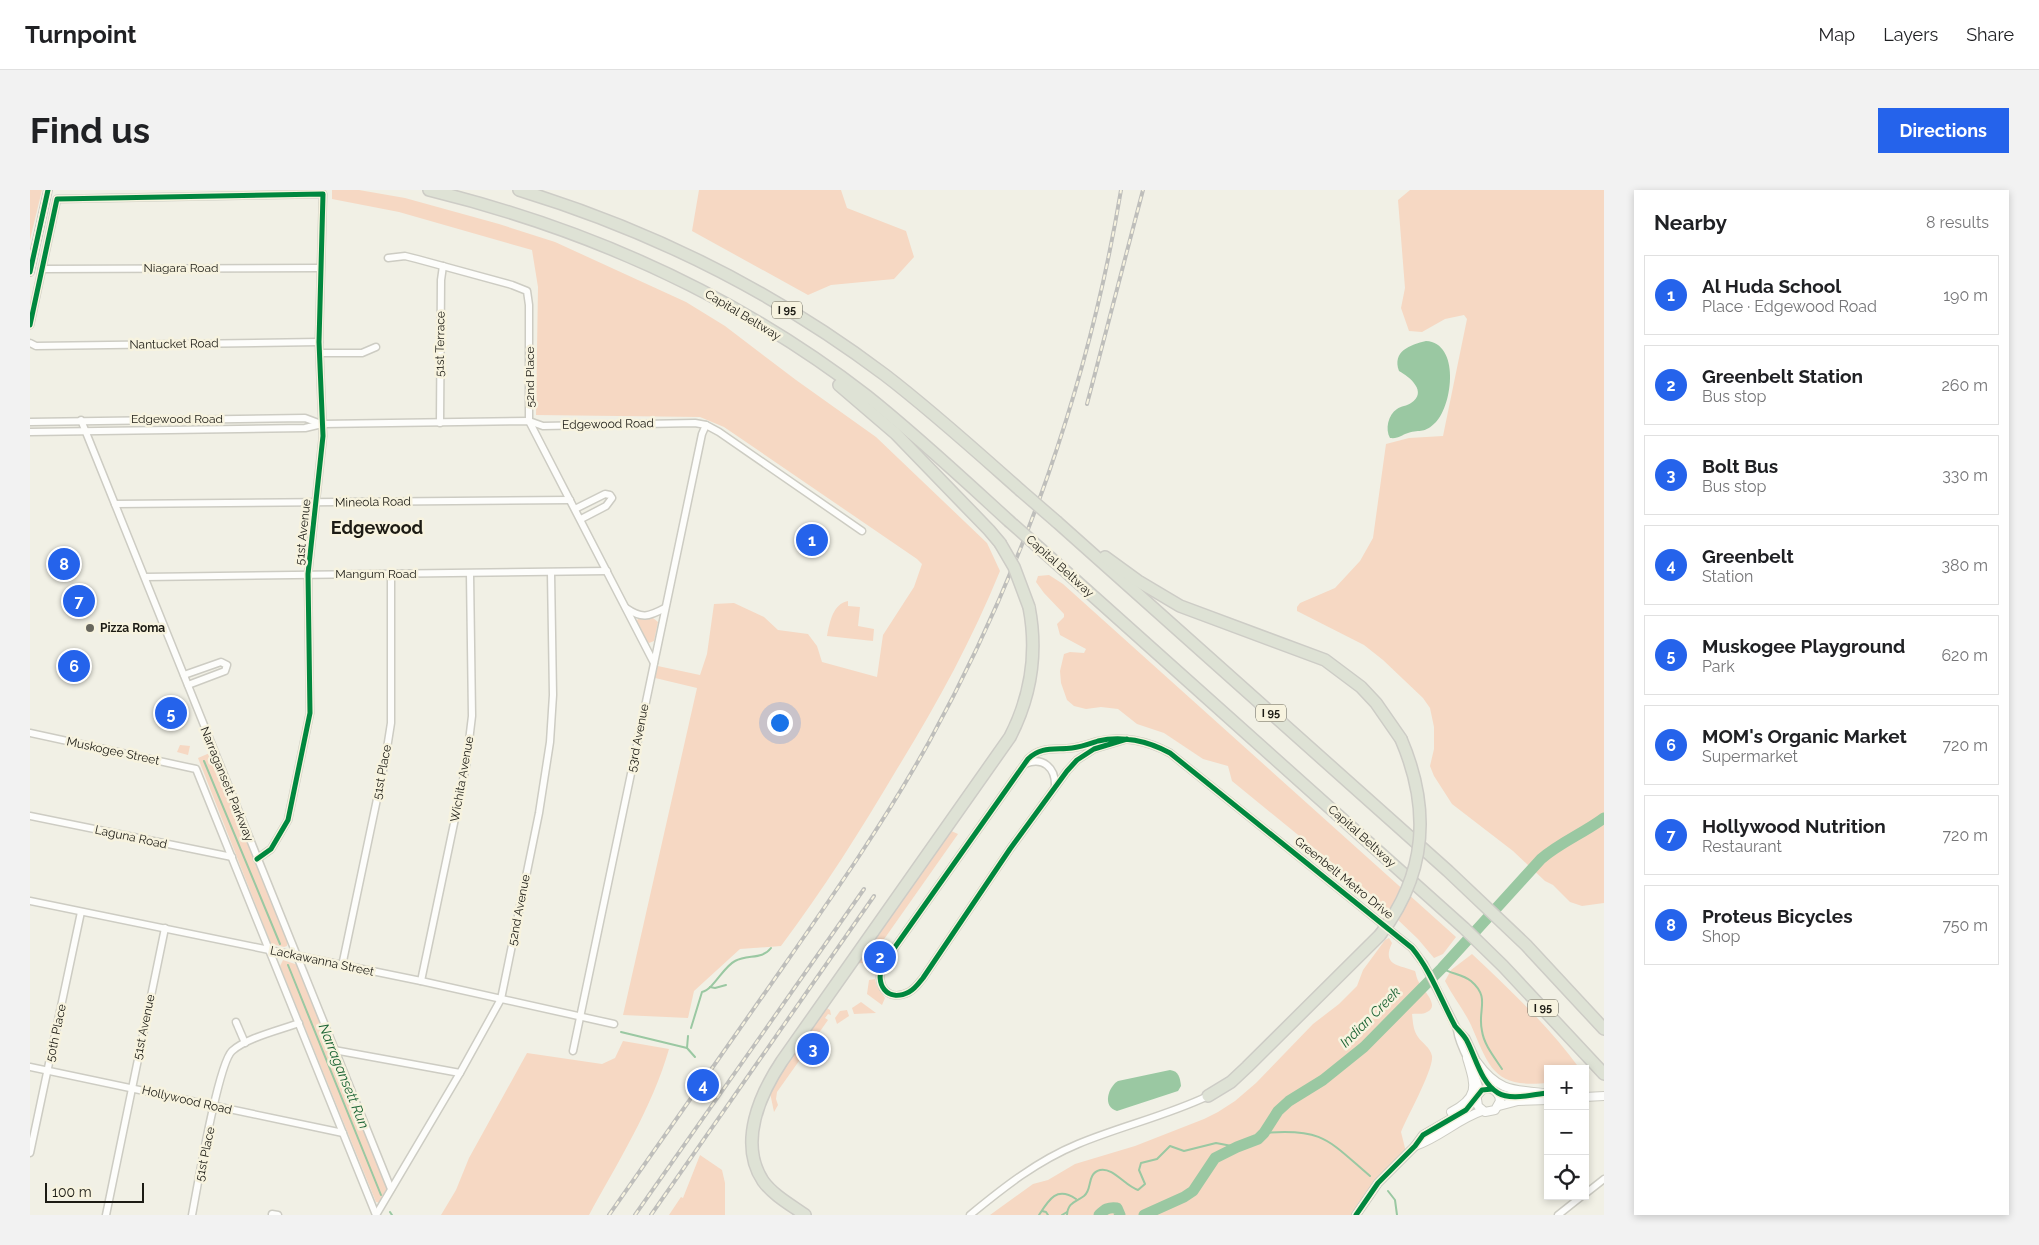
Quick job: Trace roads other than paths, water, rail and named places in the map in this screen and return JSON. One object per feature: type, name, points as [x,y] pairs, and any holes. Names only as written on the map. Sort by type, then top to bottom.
[{"type":"highway","name":"Capital Beltway","points":[[429,190],[518,214],[600,243],[689,284],[776,334],[867,396],[1009,520],[1464,928],[1604,1074]]},
{"type":"highway","name":"Capital Beltway","points":[[519,190],[607,220],[700,261],[803,320],[883,374],[1057,522],[1484,905],[1557,978],[1604,1029]]},
{"type":"highway","points":[[776,334],[837,382],[895,433],[969,508],[1000,543],[1014,567],[1029,607],[1034,644],[1032,672],[1026,697],[1010,737],[816,1012],[776,1070],[763,1093],[757,1109],[753,1141],[754,1156],[763,1181],[805,1215]]},
{"type":"highway","points":[[1057,522],[1160,595],[1180,606],[1325,660],[1344,673],[1376,703],[1401,739],[1418,791],[1420,841],[1417,858],[1407,891],[1392,920],[1380,935],[1247,1067],[1231,1082],[1208,1096]]},
{"type":"street","points":[[30,273],[48,190]]},
{"type":"street","name":"51st Avenue","points":[[41,272],[57,199],[322,194],[319,342],[323,436],[308,574],[310,713],[288,820],[271,849],[257,859]]},
{"type":"street","points":[[388,258],[405,256],[443,266]]},
{"type":"street","name":"52nd Place","points":[[443,266],[523,288],[528,294],[530,421],[654,662]]},
{"type":"street","name":"51st Terrace","points":[[440,423],[441,280],[443,266]]},
{"type":"street","name":"Niagara Road","points":[[30,273],[320,268]]},
{"type":"street","points":[[30,325],[41,272]]},
{"type":"street","name":"Nantucket Road","points":[[30,343],[36,346],[319,342]]},
{"type":"street","points":[[320,353],[362,353],[376,347]]},
{"type":"street","name":"Edgewood Road","points":[[30,422],[305,418],[322,424]]},
{"type":"street","name":"Narragansett Parkway","points":[[81,420],[391,1189]]},
{"type":"street","name":"Edgewood Road","points":[[30,432],[305,428],[322,424],[530,421],[543,426],[695,423],[706,425],[862,531]]},
{"type":"street","name":"53rd Avenue","points":[[573,1051],[665,608],[702,434],[706,425]]},
{"type":"street","points":[[575,509],[605,494],[610,495],[612,498],[610,503],[581,519]]},
{"type":"street","name":"Mineola Road","points":[[115,504],[570,500]]},
{"type":"street","name":"Mangum Road","points":[[144,577],[607,572]]},
{"type":"street","name":"52nd Avenue","points":[[376,1215],[460,1073],[501,999],[539,813],[550,742],[553,695],[551,573]]},
{"type":"street","name":"51st Place","points":[[342,966],[385,761],[391,723],[390,574]]},
{"type":"street","name":"Wichita Avenue","points":[[421,981],[466,766],[471,732],[470,574]]},
{"type":"street","points":[[626,608],[638,616],[652,616],[665,608]]},
{"type":"street","points":[[184,675],[221,662],[227,665],[225,671],[188,685]]},
{"type":"street","name":"Muskogee Street","points":[[30,733],[196,769]]},
{"type":"street","points":[[1107,739],[1127,739],[1101,746],[1088,752],[1072,765],[1010,849],[923,978],[908,993],[897,995],[886,992],[879,978],[883,964],[1024,764],[1033,754],[1044,749],[1072,748],[1107,739]]},
{"type":"street","name":"Greenbelt Metro Drive","points":[[1127,739],[1151,744],[1170,753],[1388,926],[1412,948],[1424,964],[1457,1028],[1466,1038],[1486,1081],[1495,1091]]},
{"type":"street","points":[[1024,764],[1036,761],[1046,764],[1054,772],[1055,787]]},
{"type":"street","name":"Narragansett Parkway","points":[[196,769],[376,1215]]},
{"type":"street","name":"Laguna Road","points":[[30,816],[232,857]]},
{"type":"street","name":"Lackawanna Street","points":[[30,901],[421,981],[614,1024]]},
{"type":"street","name":"50th Place","points":[[30,1153],[81,912]]},
{"type":"street","name":"51st Avenue","points":[[106,1215],[164,928]]},
{"type":"street","points":[[236,1022],[245,1043]]},
{"type":"street","name":"51st Place","points":[[192,1215],[223,1068],[230,1054],[245,1043],[299,1023]]},
{"type":"street","name":"Greenbelt Metro Drive","points":[[1457,1028],[1458,1040],[1478,1080],[1478,1095]]},
{"type":"street","points":[[334,1050],[460,1073]]},
{"type":"street","points":[[1438,1126],[1446,1116],[1466,1103],[1472,1093],[1474,1082],[1467,1058]]},
{"type":"street","points":[[1477,1062],[1486,1074],[1499,1085],[1512,1090],[1544,1095]]},
{"type":"street","name":"Hollywood Road","points":[[30,1067],[344,1133]]},
{"type":"street","points":[[1415,1146],[1423,1135],[1466,1110],[1485,1089],[1517,1096],[1544,1096]]},
{"type":"street","points":[[1495,1091],[1500,1101],[1499,1106]]},
{"type":"street","points":[[1478,1095],[1478,1106],[1482,1111]]},
{"type":"street","points":[[970,1215],[1011,1182],[1053,1155],[1098,1136],[1185,1106],[1208,1096]]},
{"type":"street","points":[[1356,1215],[1378,1183],[1406,1152],[1415,1146],[1429,1141],[1461,1120],[1482,1111],[1492,1112],[1499,1106],[1544,1097]]},
{"type":"street","points":[[1589,1191],[1604,1179]]},
{"type":"street","points":[[1558,1215],[1577,1200]]},
{"type":"waterway","name":"Narragansett Run","points":[[204,761],[280,944]]},
{"type":"waterway","name":"Indian Creek","points":[[1144,1215],[1193,1191],[1215,1158],[1258,1139],[1278,1111],[1289,1101],[1323,1080],[1364,1047],[1442,968],[1541,859],[1604,818]]},
{"type":"waterway","points":[[691,1028],[702,992],[711,987],[726,968],[735,961],[759,956],[771,948]]},
{"type":"waterway","name":"Narragansett Run","points":[[288,965],[381,1195]]},
{"type":"waterway","points":[[1442,968],[1468,979],[1477,987],[1482,999],[1481,1024],[1483,1036],[1502,1069]]},
{"type":"waterway","points":[[710,987],[715,988],[726,985]]},
{"type":"waterway","points":[[621,1032],[687,1048]]},
{"type":"waterway","points":[[688,1036],[687,1048],[695,1057]]},
{"type":"waterway","points":[[1264,1133],[1300,1133],[1323,1139],[1334,1145],[1370,1176]]},
{"type":"waterway","points":[[1067,1215],[1069,1207],[1087,1193],[1091,1178],[1100,1170],[1110,1171],[1138,1190],[1145,1184],[1139,1170],[1141,1163],[1157,1159],[1170,1146],[1184,1151],[1216,1143],[1237,1147]]},
{"type":"waterway","points":[[1388,1191],[1395,1200],[1397,1215]]},
{"type":"waterway","points":[[1039,1215],[1054,1196],[1064,1194],[1076,1199]]},
{"type":"waterway","name":"Indian Creek","points":[[1099,1215],[1107,1209],[1114,1208],[1117,1208],[1120,1215]]},
{"type":"waterway","points":[[1042,1211],[1048,1215]]},
{"type":"waterway","points":[[1062,1215],[1067,1212]]},
{"type":"railway","points":[[609,1215],[859,857],[929,742],[963,677],[1023,543],[1071,404],[1091,334],[1121,190]]},
{"type":"railway","points":[[1087,404],[1143,190]]},
{"type":"railway","points":[[635,1215],[864,889]]},
{"type":"railway","points":[[651,1215],[874,896]]},
{"type":"place","name":"Al Huda School","points":[[812,540]]},
{"type":"place","name":"Proteus Bicycles","points":[[64,564]]},
{"type":"place","name":"Hollywood Nutrition","points":[[79,601]]},
{"type":"place","name":"Pizza Roma","points":[[90,628]]},
{"type":"place","name":"MOM's Organic Market","points":[[74,666]]},
{"type":"place","name":"Muskogee Playground","points":[[171,713]]},
{"type":"place","name":"Greenbelt Station","points":[[880,957]]},
{"type":"place","name":"Bolt Bus","points":[[813,1049]]},
{"type":"place","name":"Greenbelt","points":[[703,1085]]},
{"type":"district","name":"Edgewood","points":[[377,527]]}]
